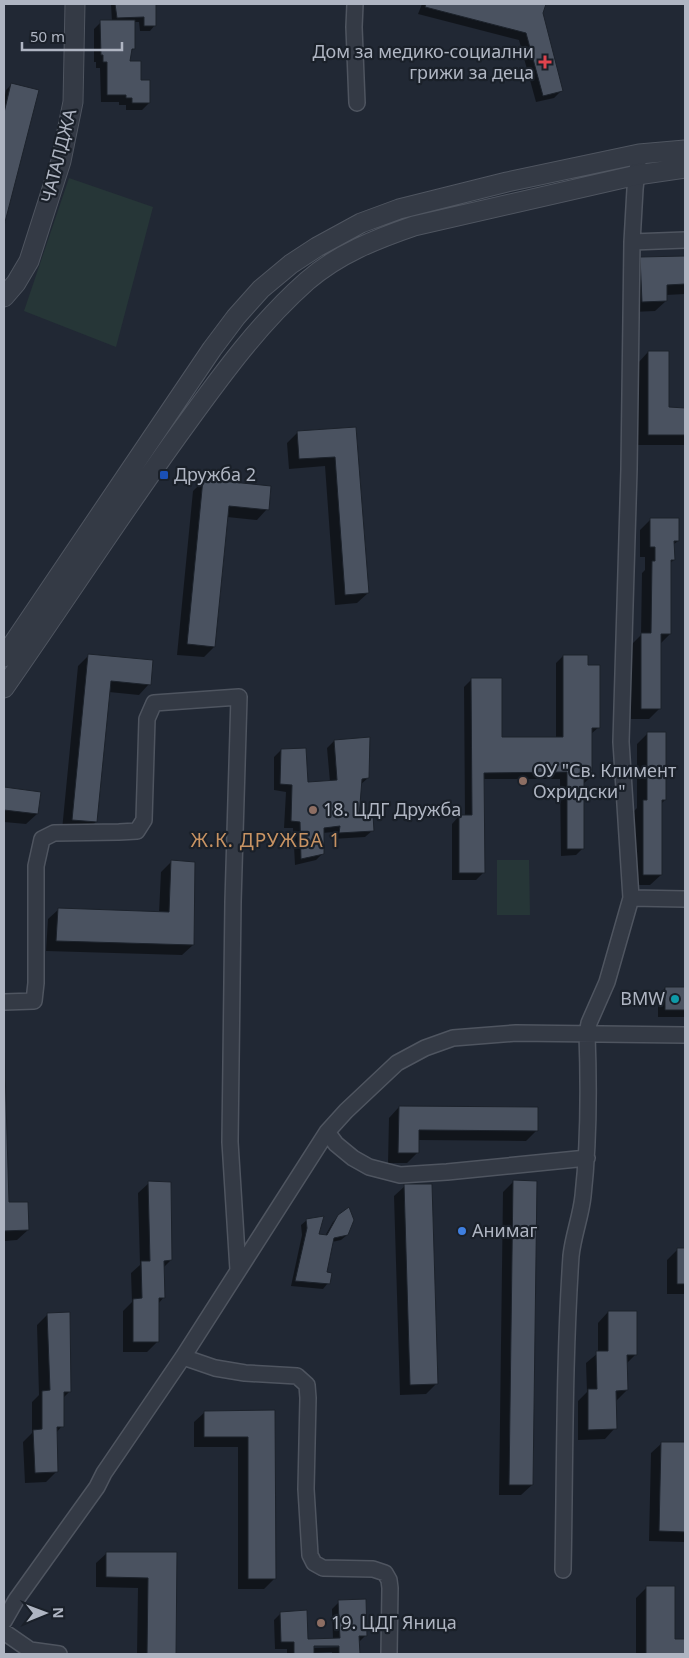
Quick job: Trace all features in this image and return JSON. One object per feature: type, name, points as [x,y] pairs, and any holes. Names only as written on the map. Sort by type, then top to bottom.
[{"type":"street","name":"ЧАТАЛДЖА","points":[[4,297],[16,283],[29,261],[61,160],[73,102],[75,4]]},
{"type":"street","points":[[355,4],[357,103]]},
{"type":"street","points":[[4,657],[212,349],[236,317],[261,290],[291,264],[360,223],[399,209],[497,184],[639,154],[685,150]]},
{"type":"street","points":[[563,1570],[566,1382],[571,1253],[583,1199],[587,1158],[589,1099],[587,1034],[589,1023],[607,982],[631,898],[621,742],[630,468],[632,242],[639,154]]},
{"type":"street","points":[[4,688],[124,512],[224,372],[261,326],[308,280],[344,255],[382,236],[510,203],[637,175],[685,168]]},
{"type":"street","points":[[632,242],[685,240]]},
{"type":"street","points":[[4,1002],[34,1001],[36,983],[36,866],[42,839],[54,833],[137,830],[144,820],[146,719],[154,704],[239,697],[233,902],[230,1132],[238,1270]]},
{"type":"street","points":[[631,898],[685,899]]},
{"type":"street","points":[[4,1621],[16,1600],[97,1488],[104,1473],[183,1357],[327,1132],[396,1063],[425,1048],[453,1038],[516,1033],[685,1035]]},
{"type":"street","points":[[327,1132],[336,1144],[353,1158],[369,1167],[400,1175],[587,1158]]},
{"type":"street","points":[[183,1357],[215,1368],[245,1373],[297,1376],[307,1385],[306,1489],[310,1555],[314,1563],[323,1568],[373,1570],[386,1573],[390,1588],[389,1654]]},
{"type":"street","points":[[4,1632],[30,1650],[59,1654]]},
{"type":"shaded area","points":[[69,178],[153,207],[116,347],[24,311]]},
{"type":"shaded area","points":[[497,860],[529,860],[530,915],[497,915]]},
{"type":"building","points":[[115,4],[156,4],[156,26],[144,26],[144,17],[117,18]]},
{"type":"building","name":"Дом за медико-социални грижи за деца","points":[[426,4],[546,4],[543,13],[563,91],[543,96],[526,33],[425,7]]},
{"type":"building","points":[[100,20],[135,20],[135,49],[132,49],[130,61],[141,61],[141,80],[150,80],[150,103],[132,103],[132,98],[126,98],[126,95],[107,95],[107,62],[103,62],[103,55],[101,55]]},
{"type":"building","points":[[11,83],[39,90],[4,226],[4,113]]},
{"type":"building","points":[[685,256],[685,284],[667,285],[667,301],[642,302],[640,257]]},
{"type":"building","points":[[648,351],[669,351],[669,407],[685,408],[685,435],[648,435]]},
{"type":"building","points":[[356,427],[369,593],[345,595],[335,457],[299,459],[297,431]]},
{"type":"building","points":[[203,479],[271,486],[269,510],[229,506],[215,647],[187,644]]},
{"type":"building","points":[[650,518],[679,518],[679,541],[674,541],[675,560],[671,560],[671,634],[661,634],[661,709],[641,709],[641,633],[651,633],[652,561],[655,561],[655,547],[650,547]]},
{"type":"building","points":[[88,654],[153,660],[151,685],[111,681],[97,822],[72,820]]},
{"type":"building","points":[[563,655],[588,655],[588,665],[600,665],[600,728],[592,728],[592,778],[584,778],[584,849],[567,849],[567,772],[484,773],[485,873],[459,873],[459,815],[472,815],[471,678],[502,678],[502,737],[563,737]]},
{"type":"building","points":[[647,732],[666,732],[666,800],[662,800],[662,875],[643,875],[643,800],[647,800]]},
{"type":"building","points":[[370,737],[369,778],[362,779],[359,817],[373,815],[374,831],[339,833],[340,826],[324,828],[324,854],[301,859],[300,822],[291,821],[292,785],[280,784],[281,749],[306,748],[308,782],[337,780],[334,740]]},
{"type":"building","points":[[4,787],[41,792],[38,814],[4,810]]},
{"type":"building","points":[[171,860],[195,862],[194,945],[56,941],[58,908],[169,912]]},
{"type":"building","name":"BMW","points":[[665,987],[685,987],[685,1010],[665,1010]]},
{"type":"building","points":[[4,1036],[9,1202],[28,1202],[29,1230],[4,1231]]},
{"type":"building","points":[[399,1106],[538,1107],[538,1131],[419,1130],[419,1153],[398,1153]]},
{"type":"building","points":[[513,1180],[537,1181],[533,1485],[509,1485]]},
{"type":"building","points":[[148,1181],[171,1182],[172,1260],[164,1261],[165,1298],[159,1298],[159,1342],[133,1342],[133,1299],[142,1298],[141,1261],[150,1261]]},
{"type":"building","points":[[404,1184],[432,1184],[438,1384],[410,1385]]},
{"type":"building","points":[[349,1207],[354,1220],[348,1235],[334,1238],[327,1272],[332,1273],[330,1284],[295,1281],[307,1228],[306,1219],[324,1216],[319,1234],[327,1235],[338,1215]]},
{"type":"building","points":[[677,1248],[685,1248],[685,1284],[677,1284]]},
{"type":"building","points":[[608,1311],[637,1311],[637,1355],[627,1355],[628,1390],[616,1391],[617,1429],[588,1430],[588,1389],[597,1389],[596,1351],[608,1351]]},
{"type":"building","points":[[70,1312],[71,1392],[64,1392],[64,1427],[57,1427],[58,1472],[35,1473],[33,1430],[42,1429],[42,1391],[50,1390],[47,1313]]},
{"type":"building","points":[[275,1410],[276,1579],[248,1579],[248,1437],[204,1437],[204,1411]]},
{"type":"building","points":[[661,1442],[685,1442],[685,1532],[659,1531]]},
{"type":"building","points":[[106,1552],[177,1552],[176,1654],[147,1654],[148,1578],[106,1577]]},
{"type":"building","points":[[646,1586],[675,1586],[675,1639],[685,1639],[685,1654],[646,1654]]},
{"type":"building","points":[[366,1599],[367,1636],[359,1636],[360,1654],[339,1654],[339,1646],[314,1646],[314,1654],[294,1654],[294,1642],[281,1642],[280,1612],[307,1610],[308,1639],[340,1638],[338,1600]]},
{"type":"place","name":"Дом за медико-социални грижи за деца","points":[[545,62]]},
{"type":"place","name":"Дружба 2","points":[[164,475]]},
{"type":"place","name":"ОУ \"Св. Климент Охридски\"","points":[[523,781]]},
{"type":"place","name":"18. ЦДГ Дружба","points":[[313,810]]},
{"type":"place","name":"BMW","points":[[675,999]]},
{"type":"place","name":"Анимаг","points":[[462,1231]]},
{"type":"place","name":"19. ЦДГ Яница","points":[[321,1623]]},
{"type":"district","name":"Ж.К. ДРУЖБА 1","points":[[266,840]]}]
